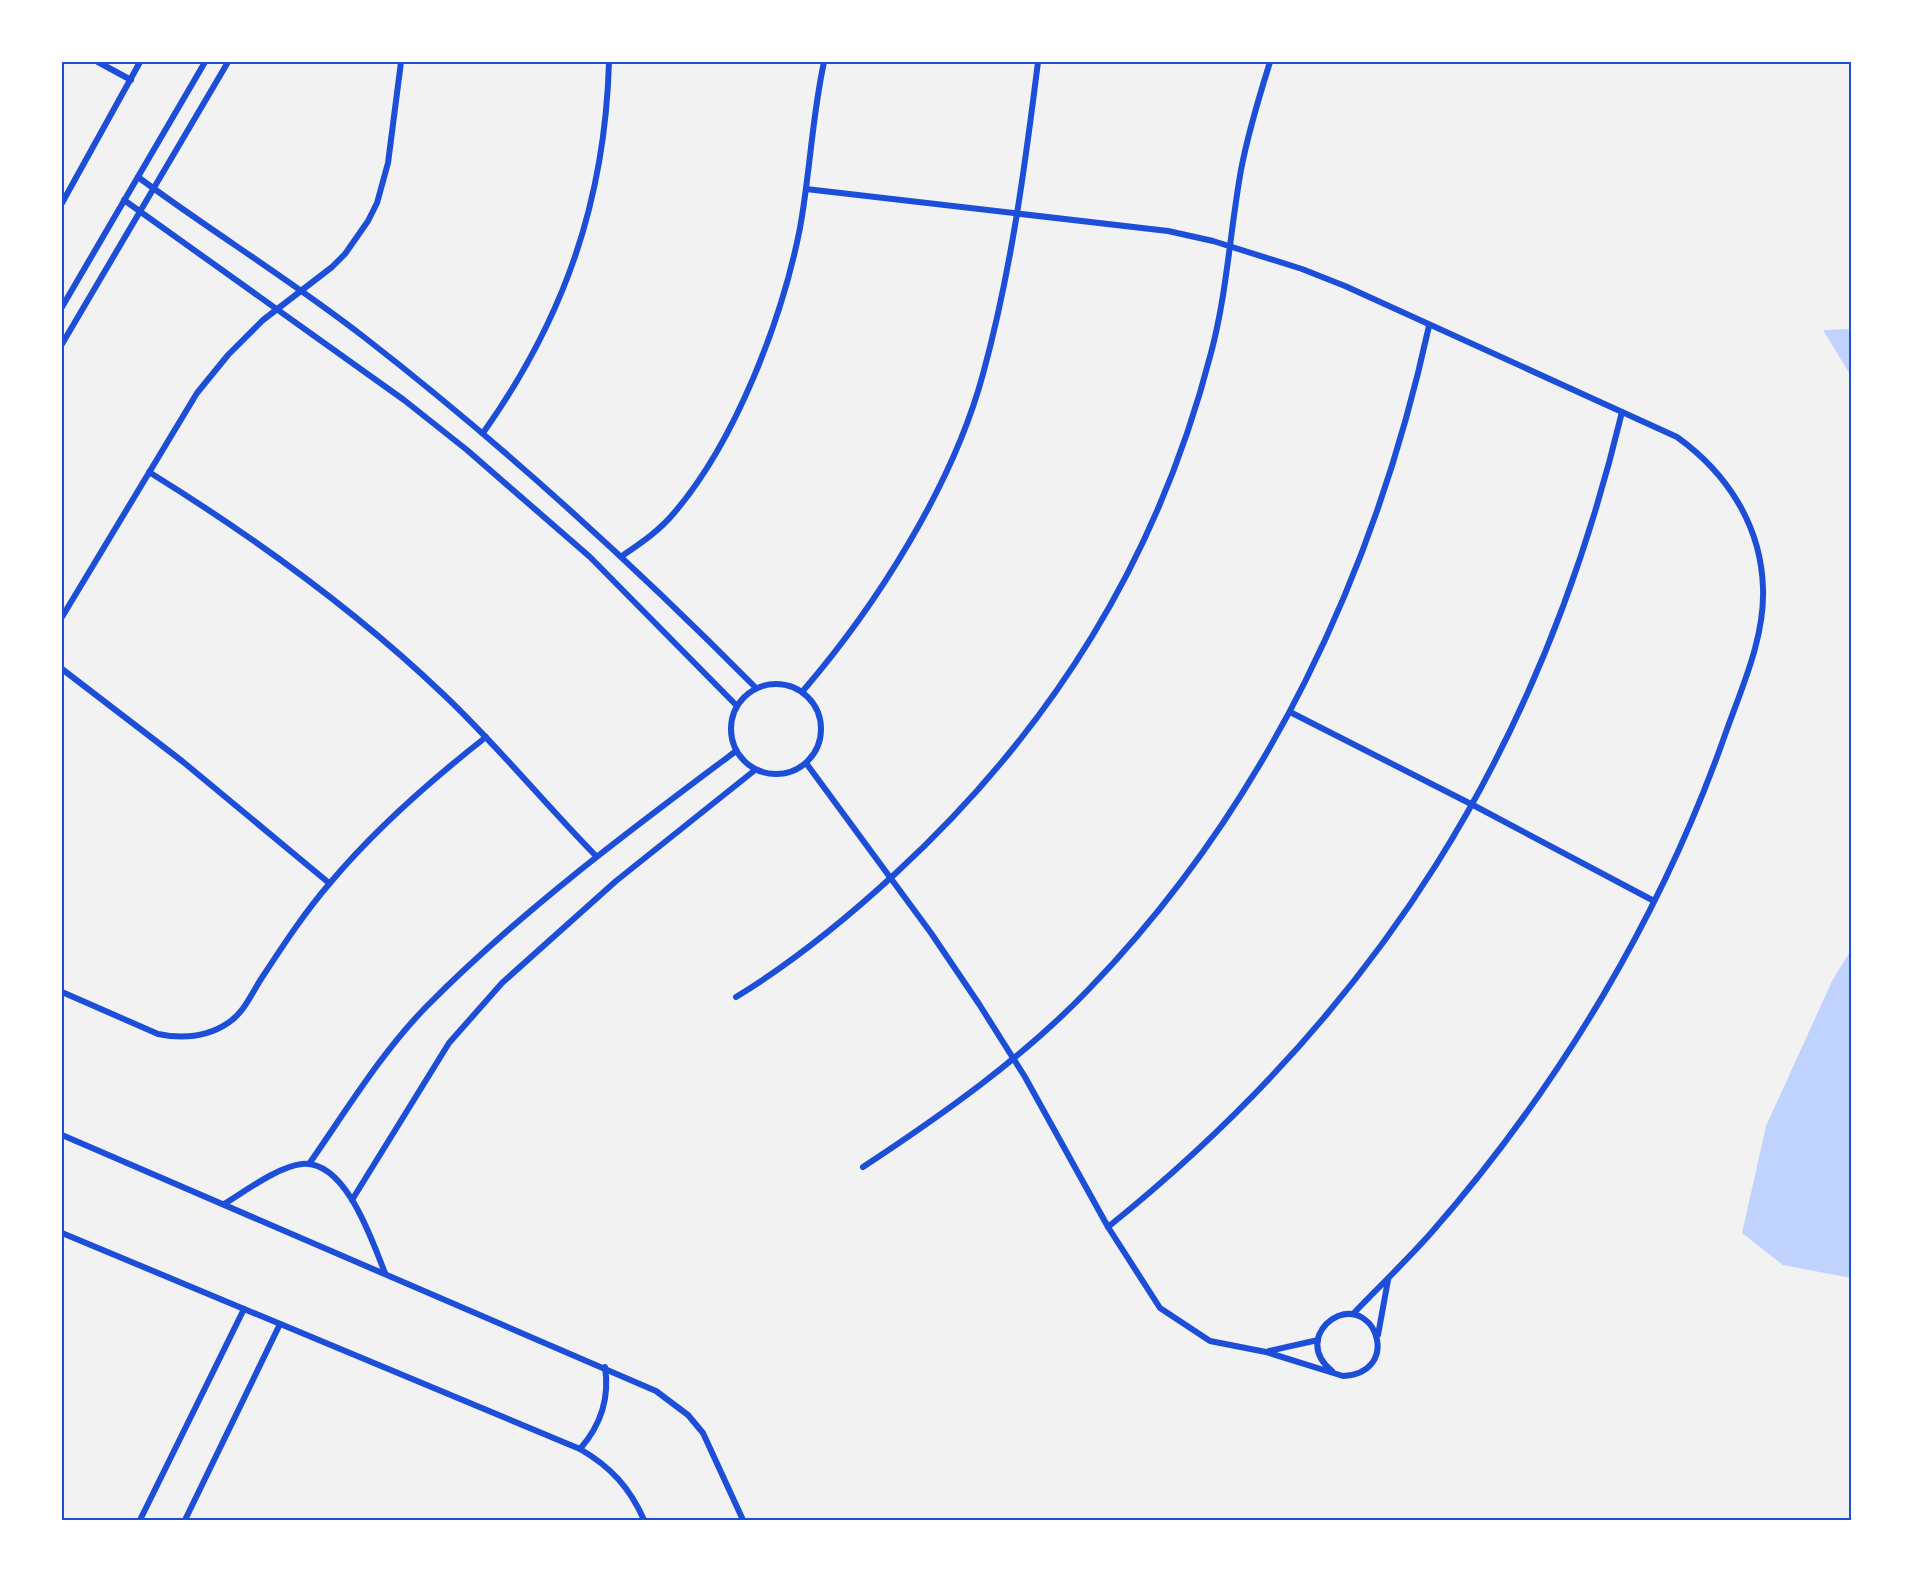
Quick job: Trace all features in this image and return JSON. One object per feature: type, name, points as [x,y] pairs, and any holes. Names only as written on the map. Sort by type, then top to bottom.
[{"type":"street","points":[[98,62],[131,80]]},
{"type":"street","points":[[62,203],[140,62]]},
{"type":"street","points":[[62,307],[205,62]]},
{"type":"street","points":[[62,344],[228,62]]},
{"type":"street","points":[[62,617],[197,393],[212,373],[246,336],[345,254],[368,221],[377,203],[388,163],[401,62]]},
{"type":"street","points":[[483,433],[539,345],[573,267],[586,227],[602,154],[609,62]]},
{"type":"street","points":[[622,556],[649,538],[674,513],[735,416],[752,380],[780,305],[800,228],[811,139],[824,62]]},
{"type":"street","points":[[802,692],[833,657],[875,597],[918,525],[954,452],[983,375],[1017,213],[1038,62]]},
{"type":"street","points":[[736,997],[825,937],[891,878],[958,813],[1000,767],[1064,684],[1118,595],[1163,500],[1198,401],[1221,309],[1249,134],[1270,62]]},
{"type":"street","points":[[138,177],[302,290],[483,433],[622,556],[756,688]]},
{"type":"street","points":[[806,189],[1168,231],[1231,247],[1345,286],[1677,437],[1694,449],[1723,478],[1735,495],[1753,532],[1763,588],[1761,625],[1732,715],[1699,804],[1654,901],[1616,973],[1549,1081],[1472,1184],[1388,1280],[1353,1314]]},
{"type":"street","points":[[124,200],[404,400],[523,498],[590,557],[737,706]]},
{"type":"street","points":[[863,1167],[915,1133],[1013,1058],[1088,991],[1153,916],[1212,838],[1247,786],[1290,712],[1335,622],[1381,506],[1416,387],[1429,326]]},
{"type":"street","points":[[1108,1227],[1203,1147],[1298,1050],[1364,970],[1407,911],[1473,805],[1527,697],[1558,623],[1591,529],[1622,412]]},
{"type":"street","points":[[149,472],[253,538],[302,574],[398,652],[486,737],[596,856]]},
{"type":"street","points":[[62,669],[182,761],[329,883]]},
{"type":"street","points":[[777,683],[802,692],[815,707],[821,726],[814,753],[806,763],[781,774],[768,774],[755,770],[736,751],[730,724],[741,699],[756,688],[777,683]]},
{"type":"street","points":[[1290,712],[1654,901]]},
{"type":"street","points":[[62,992],[158,1034],[186,1037],[215,1030],[240,1013],[285,943],[329,883],[407,803],[486,737]]},
{"type":"street","points":[[309,1164],[390,1048],[426,1007],[596,856],[736,751]]},
{"type":"street","points":[[806,763],[931,933],[1013,1058],[1108,1227],[1161,1308],[1210,1341],[1266,1352],[1343,1376],[1355,1375],[1366,1370],[1374,1361],[1378,1350],[1381,1308],[1388,1280]]},
{"type":"street","points":[[352,1200],[449,1043],[502,983],[616,881],[755,770]]},
{"type":"street","points":[[62,1135],[605,1367],[656,1391],[688,1415],[703,1433],[743,1521]]},
{"type":"street","points":[[224,1204],[269,1178],[299,1164],[309,1164],[331,1174],[344,1187],[385,1273]]},
{"type":"street","points":[[62,1233],[580,1449],[609,1468],[622,1482],[634,1497],[645,1521]]},
{"type":"street","points":[[140,1521],[244,1309]]},
{"type":"street","points":[[1332,1371],[1323,1363],[1318,1352],[1318,1340],[1322,1329],[1330,1320],[1341,1315],[1353,1314],[1364,1319],[1373,1327],[1378,1338]]},
{"type":"street","points":[[185,1521],[280,1324]]},
{"type":"street","points":[[1266,1352],[1285,1350],[1318,1340]]},
{"type":"street","points":[[580,1449],[596,1429],[605,1404],[605,1367]]},
{"type":"water","points":[[1852,329],[1851,376],[1823,330]]},
{"type":"water","points":[[1851,950],[1851,1278],[1783,1265],[1742,1233],[1766,1126],[1833,979]]}]
